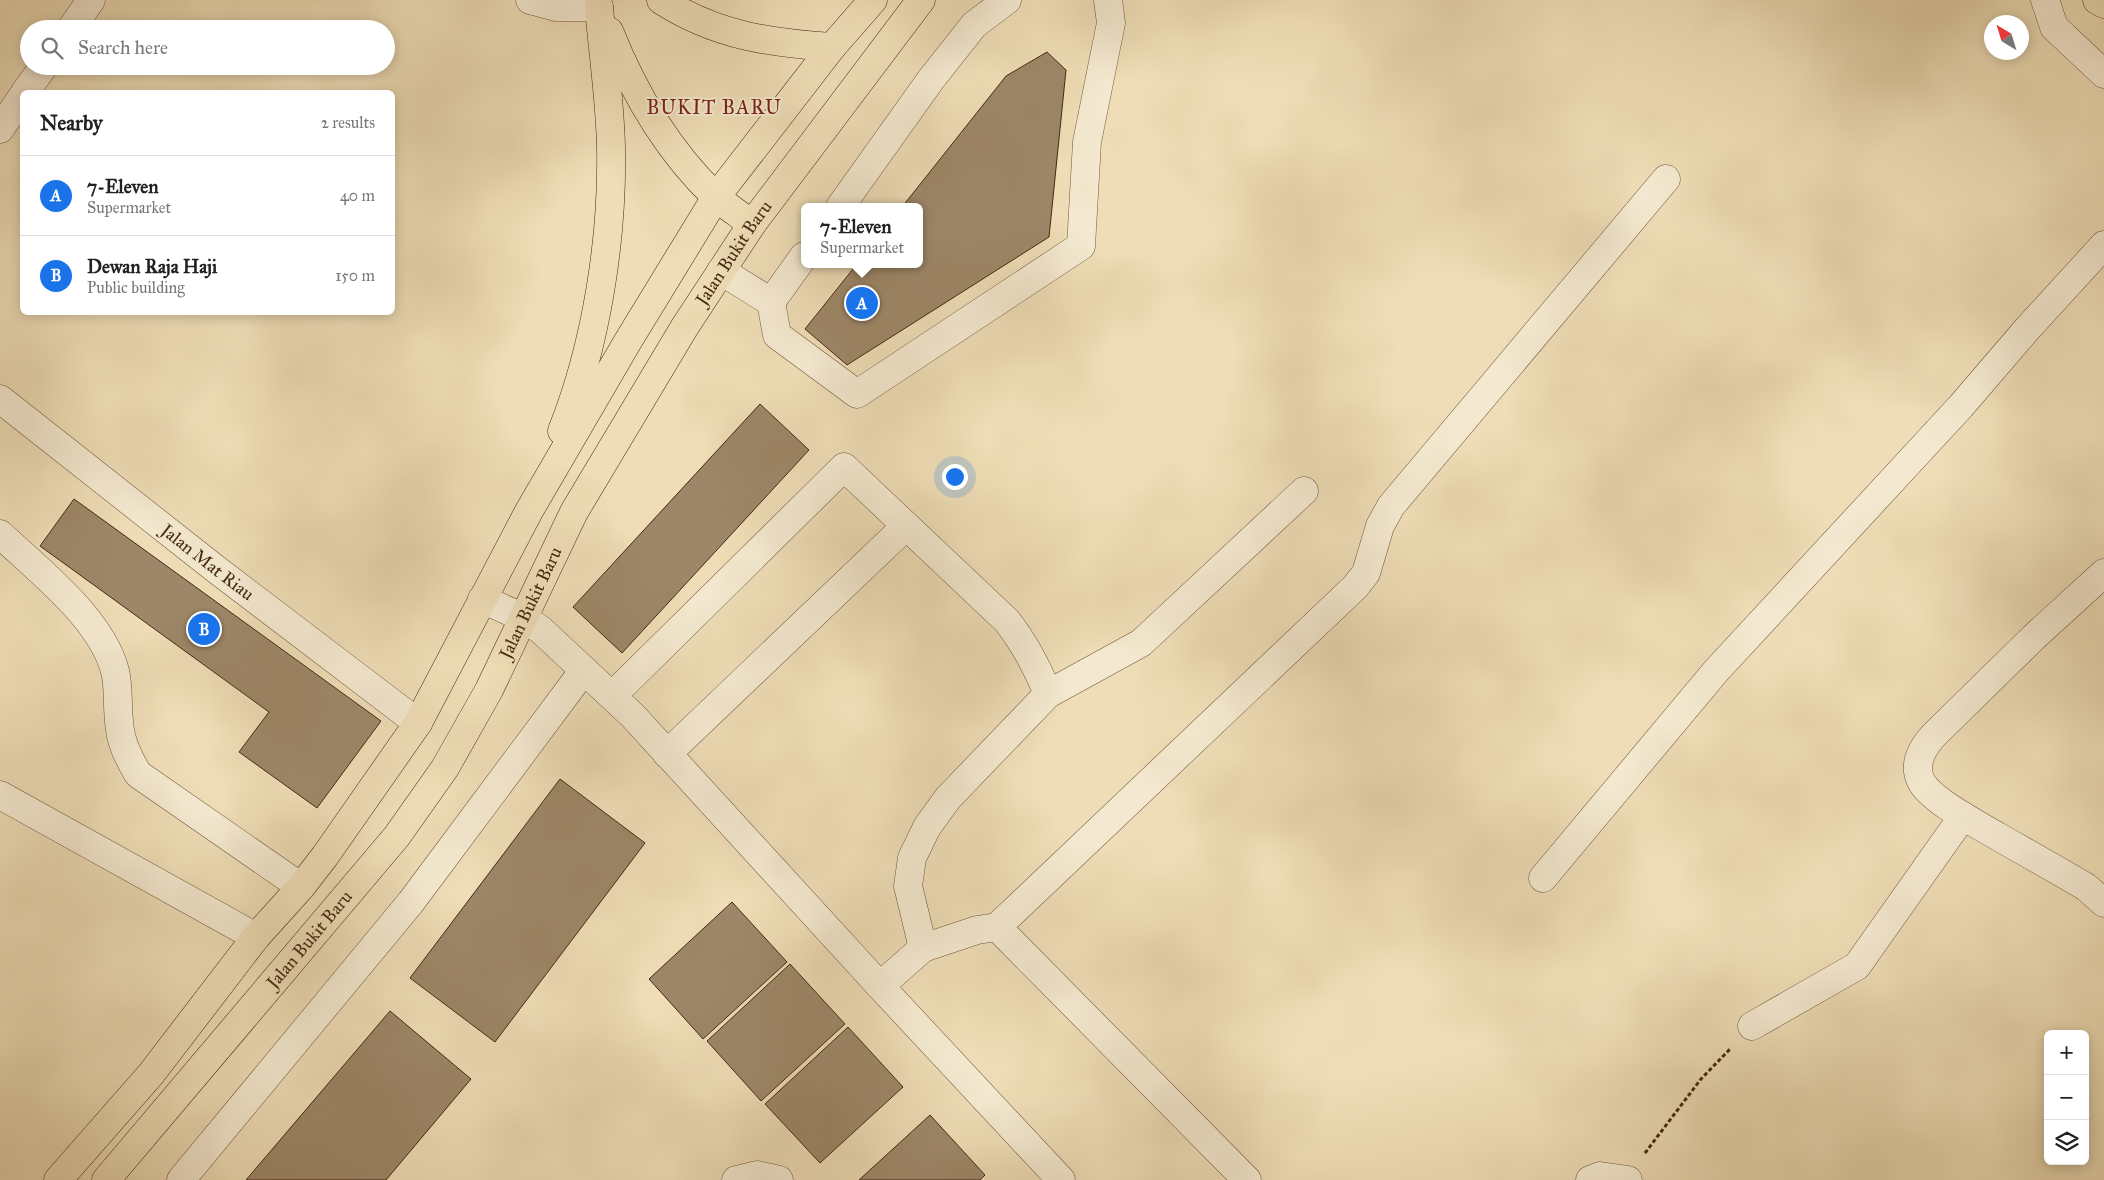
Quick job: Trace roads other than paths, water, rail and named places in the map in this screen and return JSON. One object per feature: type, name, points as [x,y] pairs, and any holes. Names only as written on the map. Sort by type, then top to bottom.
[{"type":"main road","points":[[661,0],[708,24],[747,38],[832,47]]},
{"type":"main road","points":[[58,1180],[151,1074],[256,938],[301,887],[325,856],[418,723],[529,511],[628,341],[716,197],[832,47],[873,0]]},
{"type":"main road","name":"Jalan Bukit Baru","points":[[106,1180],[396,836],[445,768],[489,690],[574,512],[684,328],[752,224],[921,0]]},
{"type":"main road","points":[[2098,0],[2104,4]]},
{"type":"main road","points":[[598,4],[619,58],[650,114],[683,160],[716,197],[752,224]]},
{"type":"main road","points":[[529,511],[566,418],[588,350],[605,254],[610,210],[611,147],[598,4]]},
{"type":"main road","points":[[128,1180],[222,1068],[323,924]]},
{"type":"street","points":[[77,20],[91,0]]},
{"type":"street","points":[[530,0],[556,6],[598,4]]},
{"type":"street","points":[[843,203],[932,78],[974,25],[1007,0]]},
{"type":"street","points":[[801,260],[771,302],[776,335],[857,394],[1081,246],[1086,142],[1111,23],[1108,0]]},
{"type":"street","points":[[2045,0],[2054,27],[2104,74]]},
{"type":"street","points":[[27,90],[38,75]]},
{"type":"street","points":[[0,129],[20,100]]},
{"type":"street","points":[[880,986],[923,948],[977,930],[997,927],[1355,587],[1366,573],[1380,526],[1392,506],[1666,179]]},
{"type":"street","points":[[1543,878],[1716,671],[1961,406],[2104,244]]},
{"type":"street","points":[[721,271],[771,302]]},
{"type":"street","name":"Jalan Mat Riau","points":[[0,399],[218,570],[418,723]]},
{"type":"street","points":[[612,696],[844,467],[1007,621],[1024,644],[1048,694]]},
{"type":"street","points":[[923,948],[908,886],[912,858],[923,835],[948,798],[1048,694],[1141,644],[1304,491]]},
{"type":"street","points":[[667,754],[906,526]]},
{"type":"street","points":[[0,534],[84,614],[103,641],[115,671],[119,723],[124,750],[138,774],[301,887]]},
{"type":"street","points":[[2104,573],[2028,643],[1922,748],[1918,760],[1919,774],[1923,784],[1934,795],[1963,816],[2086,888],[2104,903]]},
{"type":"street","points":[[482,599],[524,618],[541,630],[633,716],[880,986],[1061,1180]]},
{"type":"street","points":[[181,1180],[410,902],[584,670]]},
{"type":"street","points":[[0,795],[256,938]]},
{"type":"street","points":[[1752,1026],[1857,966],[1963,816]]},
{"type":"street","points":[[997,927],[1243,1179]]},
{"type":"street","points":[[736,1180],[757,1175],[779,1180]]},
{"type":"street","points":[[1590,1180],[1600,1176],[1628,1179]]},
{"type":"place","name":"7-Eleven","points":[[862,303]]},
{"type":"place","name":"Dewan Raja Haji","points":[[204,629]]},
{"type":"district","name":"BUKIT BARU","points":[[714,107]]}]
